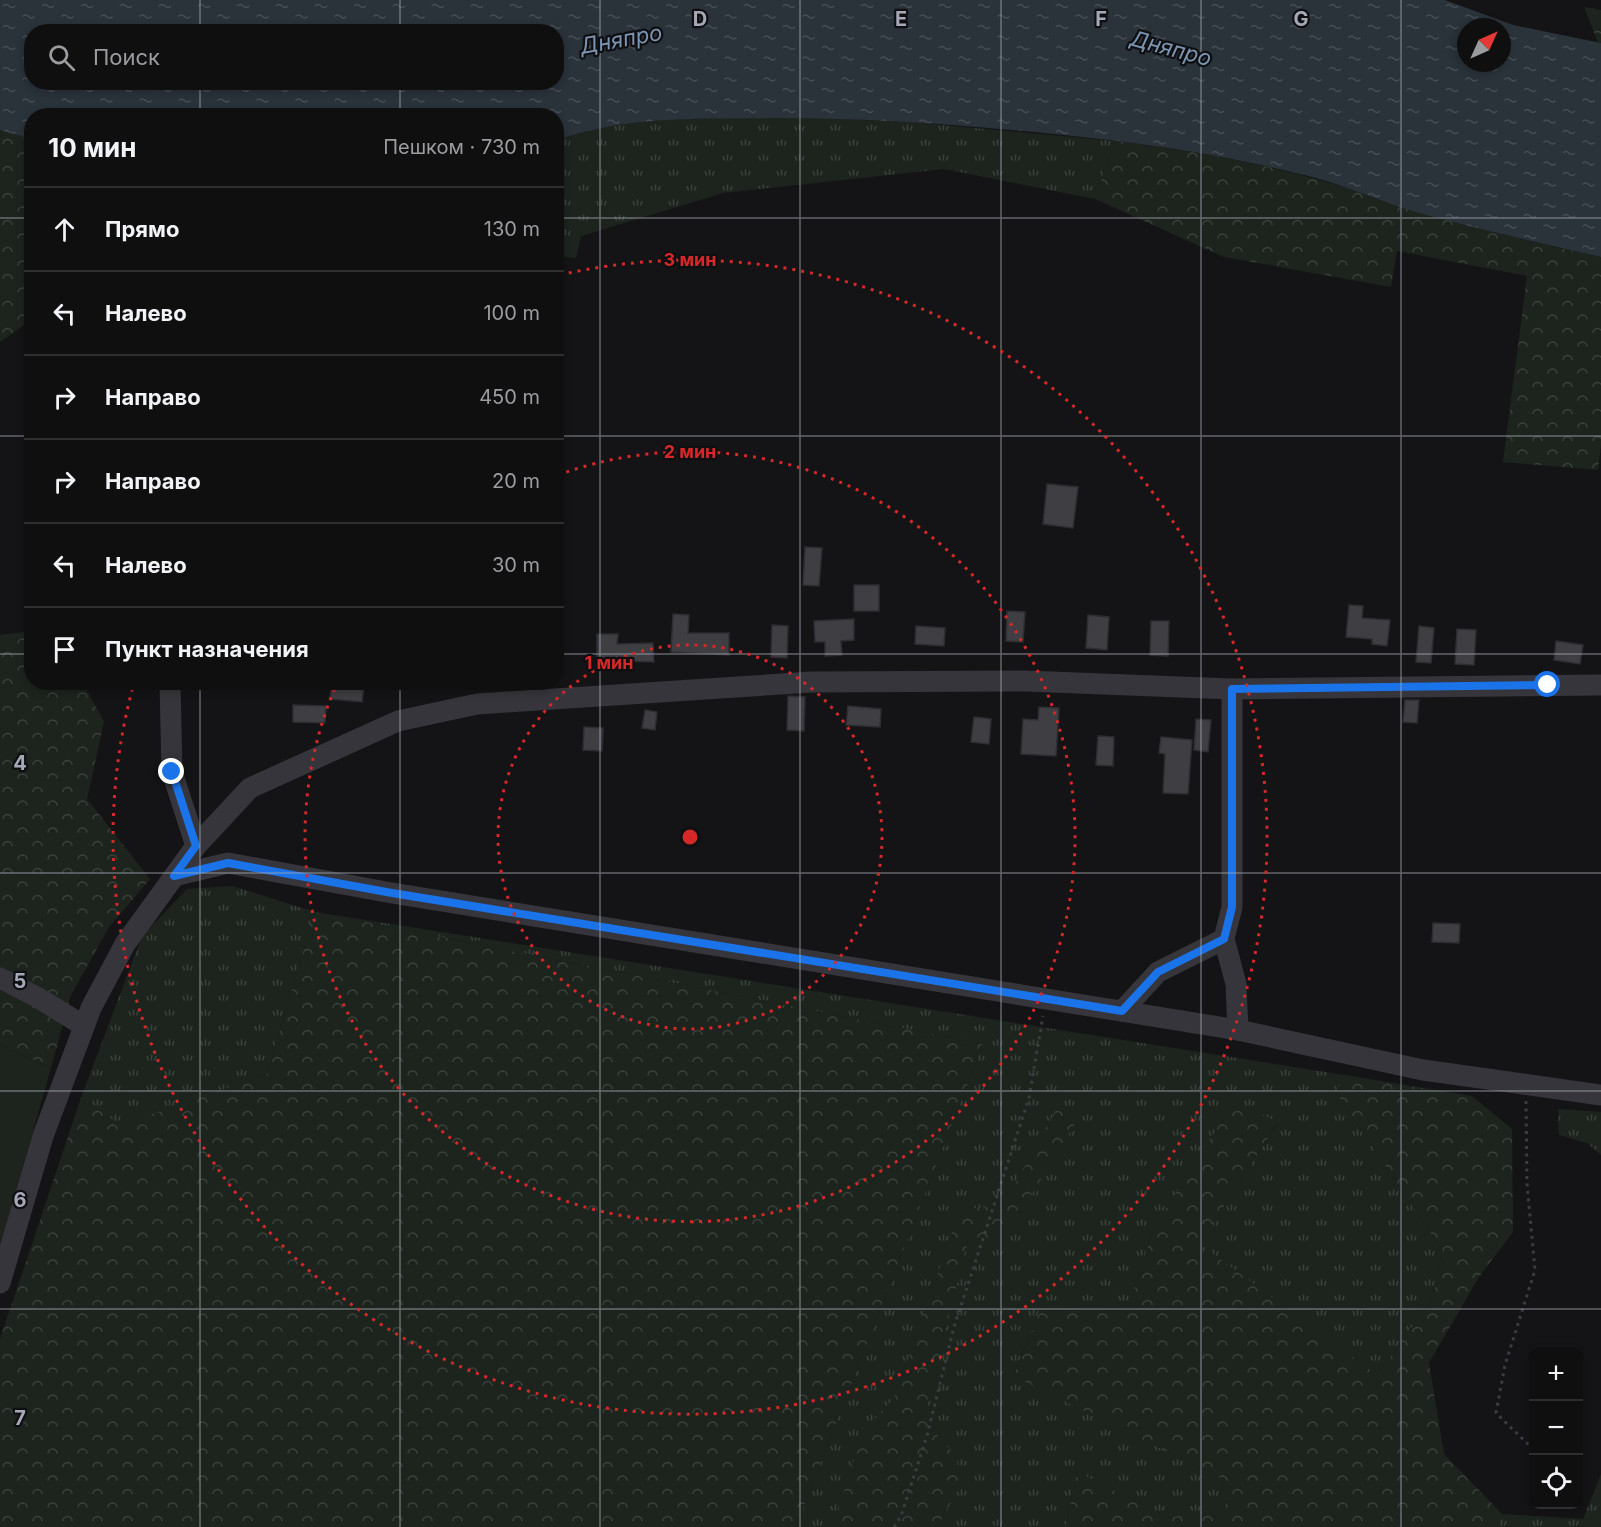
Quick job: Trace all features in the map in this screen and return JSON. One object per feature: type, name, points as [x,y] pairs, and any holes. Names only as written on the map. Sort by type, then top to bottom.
[{"type":"street","points":[[0,1283],[43,1136],[91,1008],[125,944],[196,846],[250,788],[398,721],[477,704],[812,682],[1025,681],[1232,689],[1601,686]]},
{"type":"street","points":[[1232,689],[1232,907],[1224,939],[1236,984],[1238,1029]]},
{"type":"street","points":[[170,690],[172,772],[196,846]]},
{"type":"street","points":[[174,876],[228,863],[428,898],[1238,1029],[1423,1070],[1601,1095]]},
{"type":"street","points":[[1122,1011],[1158,972],[1224,939]]},
{"type":"street","points":[[0,978],[37,997],[84,1026]]},
{"type":"path","points":[[894,1527],[901,1516],[927,1436],[954,1327],[1029,1098],[1046,999]]},
{"type":"path","points":[[1526,1085],[1527,1184],[1535,1270],[1505,1365],[1496,1413],[1529,1446]]},
{"type":"green space","points":[[1584,7],[1601,10],[1601,43],[1598,42]]},
{"type":"green space","points":[[719,118],[817,118],[910,122],[1115,141],[1095,199],[944,169],[723,193],[581,236],[576,258],[564,257],[564,138],[619,125]]},
{"type":"green space","points":[[0,130],[24,137],[24,325],[0,342]]},
{"type":"green space","points":[[1115,141],[1198,153],[1307,176],[1435,217],[1601,257],[1601,445],[1598,470],[1503,462],[1527,276],[1397,251],[1391,287],[1224,257],[1095,199]]},
{"type":"green space","points":[[24,632],[24,690],[87,690],[104,722],[87,799],[150,879],[109,927],[71,995],[51,1068],[0,1045],[0,635]]},
{"type":"green space","points":[[233,886],[315,912],[267,1074],[121,1126],[81,1098],[142,936],[187,889]]},
{"type":"green space","points":[[315,912],[1345,1075],[1336,1093],[1442,1250],[1433,1298],[1377,1375],[1199,1244],[1278,1123],[1154,1227],[1128,1309],[1040,1311],[1013,1375],[1221,1478],[1227,1507],[1170,1518],[1077,1472],[1066,1525],[1069,1527],[796,1527],[983,1044]]},
{"type":"green space","points":[[315,912],[983,1044],[796,1527],[0,1527],[0,1339],[81,1098],[121,1125],[267,1074]]},
{"type":"green space","points":[[0,1045],[51,1068],[0,1247]]},
{"type":"green space","points":[[1345,1075],[1472,1096],[1512,1129],[1513,1232],[1479,1277],[1429,1363],[1444,1454],[1502,1514],[1498,1527],[1069,1527],[1066,1525],[1077,1472],[1170,1518],[1226,1506],[1221,1478],[1013,1376],[1040,1311],[1128,1309],[1154,1227],[1234,1102],[1278,1122],[1200,1244],[1377,1375],[1433,1298],[1442,1250],[1336,1093]]},
{"type":"green space","points":[[1057,1108],[1078,1119],[1000,1246],[967,1245],[923,1419],[954,1454],[964,1480],[937,1527],[833,1527],[863,1431],[894,1398],[960,1210],[1004,1204]]},
{"type":"green space","points":[[1558,1109],[1601,1112],[1601,1155],[1587,1143],[1559,1135]]},
{"type":"green space","points":[[1601,1474],[1601,1527],[1498,1527],[1502,1514],[1583,1519]]},
{"type":"water","name":"Дняпро","points":[[0,0],[1445,0],[1494,18],[1457,18],[1457,72],[1511,72],[1511,24],[1601,43],[1601,257],[1433,217],[1329,182],[1256,164],[1145,145],[970,126],[842,119],[694,119],[610,126],[564,138],[564,108],[24,108],[24,137],[0,130]]},
{"type":"building","points":[[1047,484],[1078,487],[1073,528],[1043,524]]},
{"type":"building","points":[[805,547],[822,548],[819,586],[803,585]]},
{"type":"building","points":[[854,585],[879,585],[879,611],[854,611]]},
{"type":"building","points":[[1349,605],[1363,606],[1362,618],[1390,620],[1387,646],[1372,644],[1372,639],[1346,637]]},
{"type":"building","points":[[1007,611],[1025,612],[1023,642],[1006,641]]},
{"type":"building","points":[[673,614],[689,615],[688,633],[729,633],[729,655],[671,652]]},
{"type":"building","points":[[1088,615],[1109,617],[1107,650],[1086,648]]},
{"type":"building","points":[[854,619],[854,640],[841,641],[842,655],[825,656],[825,642],[815,642],[814,621]]},
{"type":"building","points":[[1151,621],[1169,621],[1168,656],[1150,655]]},
{"type":"building","points":[[772,625],[788,626],[787,658],[771,657]]},
{"type":"building","points":[[916,626],[945,628],[944,646],[915,644]]},
{"type":"building","points":[[1419,626],[1434,628],[1431,663],[1416,662]]},
{"type":"building","points":[[1457,629],[1476,630],[1474,665],[1455,664]]},
{"type":"building","points":[[597,634],[618,634],[617,644],[653,643],[654,662],[597,660]]},
{"type":"building","points":[[1556,641],[1583,645],[1580,664],[1554,660]]},
{"type":"building","points":[[331,690],[364,690],[362,702],[330,699]]},
{"type":"building","points":[[788,696],[805,697],[804,731],[787,730]]},
{"type":"building","points":[[1405,700],[1419,700],[1417,723],[1403,722]]},
{"type":"building","points":[[293,705],[326,706],[325,723],[293,722]]},
{"type":"building","points":[[848,706],[881,709],[880,727],[846,725]]},
{"type":"building","points":[[1039,707],[1059,708],[1056,756],[1021,754],[1023,719],[1038,720]]},
{"type":"building","points":[[645,710],[657,712],[655,730],[642,728]]},
{"type":"building","points":[[974,717],[991,719],[989,744],[971,742]]},
{"type":"building","points":[[1196,719],[1211,720],[1208,752],[1194,750]]},
{"type":"building","points":[[584,727],[603,728],[602,751],[583,750]]},
{"type":"building","points":[[1098,736],[1114,737],[1113,766],[1096,765]]},
{"type":"building","points":[[1161,737],[1192,740],[1188,794],[1163,793],[1165,754],[1159,753]]},
{"type":"building","points":[[1433,923],[1460,924],[1459,943],[1432,942]]},
{"type":"route","points":[[172,772],[196,846],[174,876],[228,863],[392,893],[1122,1011],[1158,972],[1224,939],[1232,907],[1232,689],[1548,685]]}]
